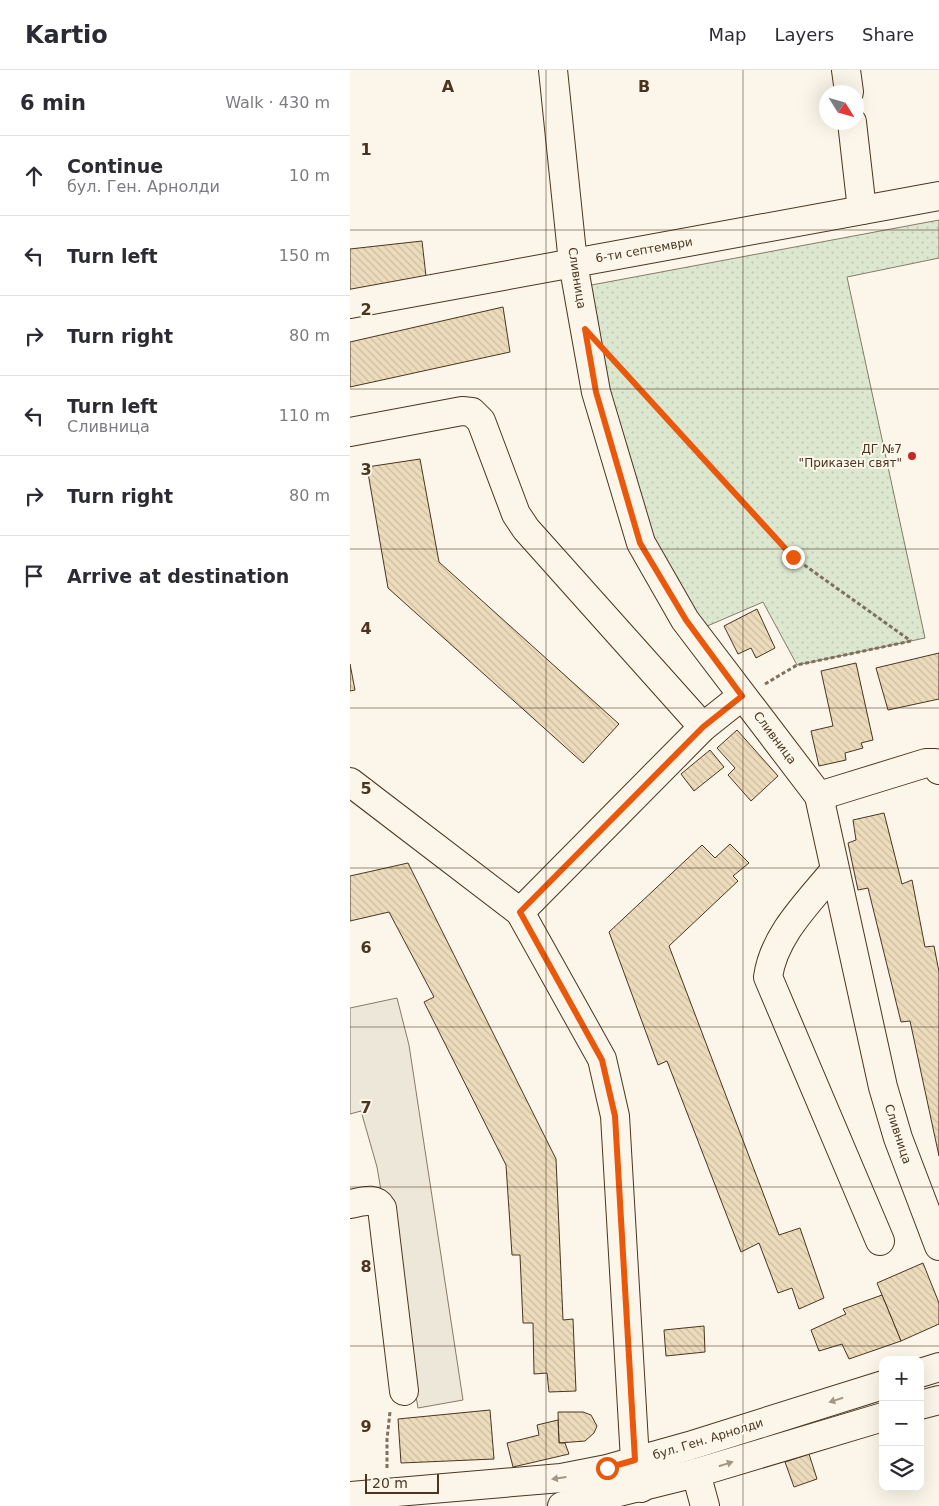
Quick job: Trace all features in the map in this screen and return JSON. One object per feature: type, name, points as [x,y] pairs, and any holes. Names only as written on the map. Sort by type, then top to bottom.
[{"type":"street","name":"Сливница","points":[[553,70],[573,263],[596,392],[640,543],[686,620],[819,796],[883,1087],[898,1138],[939,1246]]},
{"type":"street","points":[[846,70],[848,85]]},
{"type":"street","points":[[853,130],[862,210]]},
{"type":"street","name":"6-ти септември","points":[[350,304],[939,196]]},
{"type":"street","points":[[350,432],[462,411],[472,412],[481,421],[516,514],[526,529],[703,727]]},
{"type":"street","points":[[520,912],[703,727],[742,696]]},
{"type":"street","points":[[819,796],[926,762],[935,763],[939,770]]},
{"type":"street","points":[[350,782],[520,912],[602,1060],[615,1116],[635,1460],[641,1488]]},
{"type":"street","points":[[834,871],[779,941],[770,961],[768,977],[880,1241]]},
{"type":"street","points":[[350,1204],[373,1200],[377,1201],[382,1208],[404,1391]]},
{"type":"street","points":[[924,1372],[939,1367]]},
{"type":"street","name":"бул. Ген. Арнолди","points":[[350,1496],[561,1478],[689,1446],[879,1386]]},
{"type":"street","points":[[924,1404],[939,1400]]},
{"type":"street","points":[[567,1505],[696,1473],[879,1418]]},
{"type":"street","points":[[696,1473],[705,1506]]},
{"type":"path","points":[[618,365],[793,557],[911,641],[797,665],[742,696]]},
{"type":"path","points":[[387,1494],[387,1439],[390,1409],[404,1391]]},
{"type":"green space","points":[[939,220],[939,258],[847,277],[925,638],[797,665],[763,602],[698,630],[644,549],[581,287]]},
{"type":"shaded area","points":[[397,998],[409,1045],[463,1400],[418,1408],[377,1167],[361,1111],[350,1114],[350,1008]]},
{"type":"building","points":[[422,241],[427,285],[350,294],[350,249]]},
{"type":"building","points":[[503,307],[510,352],[350,387],[350,342]]},
{"type":"building","points":[[420,459],[439,562],[619,724],[583,763],[388,588],[367,467]]},
{"type":"building","points":[[757,609],[775,648],[756,658],[751,648],[738,654],[724,626]]},
{"type":"building","points":[[939,653],[939,699],[888,710],[876,668]]},
{"type":"building","points":[[856,663],[873,740],[861,743],[863,748],[845,753],[846,760],[819,766],[811,731],[833,726],[821,671]]},
{"type":"building","points":[[350,664],[355,690],[350,691]]},
{"type":"building","points":[[737,730],[778,776],[751,801],[728,775],[735,768],[717,748]]},
{"type":"building","points":[[710,750],[724,767],[694,791],[681,774]]},
{"type":"building","points":[[884,813],[902,884],[912,880],[925,947],[934,946],[939,972],[939,1156],[910,1021],[901,1022],[868,888],[858,890],[848,843],[856,840],[853,820]]},
{"type":"building","points":[[730,844],[749,863],[733,876],[738,881],[669,946],[779,1235],[800,1228],[824,1298],[799,1309],[792,1288],[778,1293],[759,1243],[741,1252],[667,1061],[658,1065],[609,932],[702,845],[715,858]]},
{"type":"building","points":[[408,863],[556,1159],[563,1320],[573,1319],[576,1391],[549,1392],[547,1373],[534,1374],[533,1323],[523,1323],[520,1255],[512,1255],[506,1165],[424,1002],[434,997],[389,912],[350,921],[350,876]]},
{"type":"building","points":[[923,1263],[939,1303],[939,1324],[901,1341],[877,1283]]},
{"type":"building","points":[[882,1295],[901,1341],[849,1359],[842,1344],[819,1351],[811,1330],[846,1314],[843,1309]]},
{"type":"building","points":[[704,1326],[705,1352],[666,1356],[664,1330]]},
{"type":"building","points":[[490,1410],[494,1459],[401,1463],[398,1419]]},
{"type":"building","points":[[558,1412],[583,1412],[591,1415],[597,1426],[594,1433],[585,1441],[559,1443]]},
{"type":"building","points":[[558,1420],[559,1443],[565,1443],[569,1454],[513,1467],[507,1443],[539,1435],[537,1425]]},
{"type":"building","points":[[809,1454],[817,1479],[794,1487],[785,1462]]},
{"type":"place","name":"ДГ №7 \"Приказен свят\"","points":[[912,456]]},
{"type":"route","points":[[607,1468],[635,1460],[615,1116],[602,1060],[579,1015],[520,912],[703,727],[742,696],[686,620],[640,543],[596,392],[585,329],[793,557]]}]
